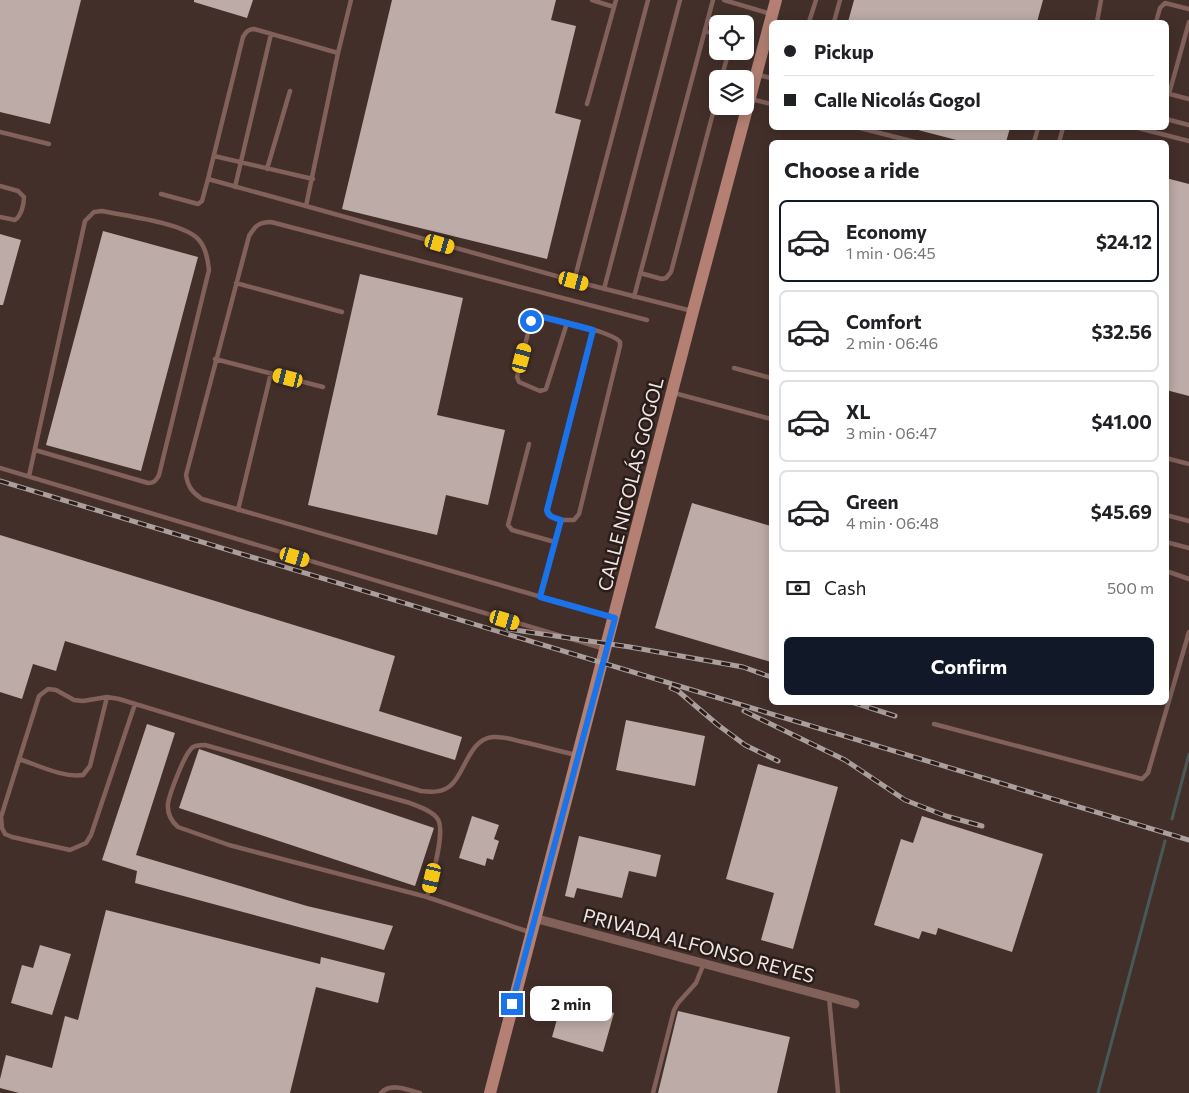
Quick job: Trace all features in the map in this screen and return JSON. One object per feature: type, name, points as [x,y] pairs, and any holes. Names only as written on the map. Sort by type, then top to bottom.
[{"type":"street","name":"CALLE NICOLÁS GOGOL","points":[[771,20],[776,0]]},
{"type":"street","name":"CALLE NICOLÁS GOGOL","points":[[754,83],[769,26]]},
{"type":"street","name":"CALLE NICOLÁS GOGOL","points":[[490,1093],[534,918],[615,618],[693,311],[745,115]]},
{"type":"street","name":"PRIVADA ALFONSO REYES","points":[[534,918],[855,1004]]},
{"type":"lane","points":[[306,206],[351,0]]},
{"type":"lane","points":[[592,0],[614,7]]},
{"type":"lane","points":[[587,104],[616,0]]},
{"type":"lane","points":[[574,281],[648,0]]},
{"type":"lane","points":[[604,289],[680,0]]},
{"type":"lane","points":[[634,297],[713,0]]},
{"type":"lane","points":[[724,0],[772,15]]},
{"type":"lane","points":[[811,20],[816,0]]},
{"type":"lane","points":[[835,20],[840,0]]},
{"type":"lane","points":[[1097,20],[1101,0]]},
{"type":"lane","points":[[1157,20],[1160,8],[1166,3],[1189,9]]},
{"type":"lane","points":[[1169,90],[1189,22]]},
{"type":"lane","points":[[161,194],[198,204],[202,201],[243,37],[249,29],[338,53]]},
{"type":"lane","points":[[704,31],[709,32]]},
{"type":"lane","points":[[235,187],[271,34]]},
{"type":"lane","points":[[756,75],[769,78]]},
{"type":"lane","points":[[267,169],[290,91]]},
{"type":"lane","points":[[1169,93],[1189,99]]},
{"type":"lane","points":[[754,99],[769,103]]},
{"type":"lane","points":[[640,273],[662,279],[666,278],[671,272],[712,115]]},
{"type":"lane","points":[[1169,119],[1189,124]]},
{"type":"lane","points":[[868,130],[906,140]]},
{"type":"lane","points":[[1146,130],[1189,141]]},
{"type":"lane","points":[[0,132],[49,144]]},
{"type":"lane","points":[[214,156],[241,164],[313,179]]},
{"type":"lane","points":[[208,180],[574,281],[693,311]]},
{"type":"lane","points":[[0,186],[18,191],[24,197],[24,201],[20,216],[15,220],[0,217]]},
{"type":"lane","points":[[29,476],[85,220],[94,212],[102,211],[174,226],[188,232],[199,240],[204,247],[209,270],[157,479],[153,483],[148,483],[35,450]]},
{"type":"lane","points":[[615,618],[202,499],[193,493],[188,486],[186,475],[248,236],[260,222],[271,222],[647,320]]},
{"type":"lane","points":[[236,282],[342,312]]},
{"type":"lane","points":[[567,323],[546,389],[540,391],[519,382],[517,377],[533,318],[539,316],[567,323],[593,330],[618,338],[620,346],[579,514],[574,520],[561,520],[551,516],[547,510],[593,330]]},
{"type":"lane","points":[[215,359],[324,387]]},
{"type":"lane","points":[[734,368],[769,377]]},
{"type":"lane","points":[[238,510],[271,373]]},
{"type":"lane","points":[[672,393],[769,418]]},
{"type":"lane","points":[[529,444],[508,525],[512,530],[555,542]]},
{"type":"lane","points":[[1169,459],[1189,464]]},
{"type":"lane","points":[[0,468],[606,649]]},
{"type":"lane","points":[[1169,516],[1189,521]]},
{"type":"lane","points":[[540,597],[561,520]]},
{"type":"lane","points":[[1169,543],[1189,548]]},
{"type":"lane","points":[[1169,572],[1189,579]]},
{"type":"lane","points":[[1169,701],[1189,632]]},
{"type":"lane","points":[[134,704],[86,843],[70,850],[26,841],[5,834],[2,828],[1,817],[19,759],[39,696],[44,690],[51,688],[74,700],[83,701],[107,697],[120,699],[421,791],[433,792],[443,790],[452,785],[475,747],[492,737],[507,738],[578,755]]},
{"type":"lane","points":[[19,759],[76,776],[83,775],[90,766],[107,697]]},
{"type":"lane","points":[[934,724],[1142,779],[1148,773],[1168,705]]},
{"type":"lane","points":[[427,897],[440,839],[441,825],[438,818],[431,812],[410,803],[205,745],[195,745],[189,750],[178,773],[168,803],[172,822],[178,827],[229,845],[427,897],[531,933]]},
{"type":"lane","points":[[653,1093],[674,1010],[696,983],[704,963]]},
{"type":"lane","points":[[829,997],[838,1093]]},
{"type":"lane","points":[[381,1093],[387,1088],[396,1087],[419,1093]]},
{"type":"shaded area","points":[[0,0],[1189,0],[1189,1093],[0,1093]]},
{"type":"building","points":[[0,0],[81,0],[50,124],[0,112]]},
{"type":"building","points":[[194,0],[253,0],[247,18],[194,2]]},
{"type":"building","points":[[392,0],[556,0],[551,20],[576,26],[555,113],[581,120],[547,259],[342,209]]},
{"type":"building","points":[[854,0],[1043,0],[1038,20],[849,20]]},
{"type":"building","points":[[918,130],[1009,130],[1007,140],[956,140]]},
{"type":"building","points":[[1169,179],[1189,184],[1189,396],[1169,391]]},
{"type":"building","points":[[103,231],[198,257],[141,471],[46,445]]},
{"type":"building","points":[[0,234],[21,240],[3,305],[0,305]]},
{"type":"building","points":[[360,274],[463,298],[437,415],[505,430],[488,505],[446,495],[437,535],[308,505]]},
{"type":"building","points":[[692,503],[769,525],[769,661],[655,628]]},
{"type":"building","points":[[0,535],[395,656],[379,711],[462,737],[455,760],[65,641],[56,671],[33,664],[22,699],[0,692]]},
{"type":"building","points":[[626,720],[705,736],[695,786],[616,770]]},
{"type":"building","points":[[147,724],[175,733],[136,855],[307,906],[393,926],[384,950],[135,883],[137,871],[102,860]]},
{"type":"building","points":[[199,749],[434,828],[415,886],[179,808]]},
{"type":"building","points":[[758,764],[838,787],[793,949],[761,940],[774,893],[726,879]]},
{"type":"building","points":[[472,816],[499,825],[494,839],[499,841],[493,860],[487,858],[485,866],[459,858]]},
{"type":"building","points":[[922,816],[1043,854],[1012,952],[938,928],[936,935],[922,931],[919,939],[874,925],[901,839],[913,843]]},
{"type":"building","points":[[579,836],[661,855],[656,877],[629,871],[622,898],[577,888],[574,898],[565,896]]},
{"type":"building","points":[[106,910],[320,964],[321,957],[385,973],[378,1003],[316,987],[290,1093],[19,1093],[0,1088],[0,1079],[6,1055],[52,1068],[65,1016],[78,1020]]},
{"type":"building","points":[[40,945],[71,954],[52,1015],[11,1003],[22,965],[33,968]]},
{"type":"building","points":[[563,998],[614,1013],[603,1052],[552,1037]]},
{"type":"building","points":[[678,1011],[790,1037],[777,1093],[658,1093]]},
{"type":"waterway","points":[[1172,819],[1189,754]]},
{"type":"waterway","points":[[1098,1093],[1165,841]]},
{"type":"railway","points":[[0,481],[1189,840]]},
{"type":"railway","points":[[508,629],[630,647],[743,667],[769,676]]},
{"type":"railway","points":[[671,688],[678,691],[745,745],[778,761]]},
{"type":"railway","points":[[861,705],[895,716]]},
{"type":"railway","points":[[744,711],[845,760],[905,800],[946,816],[982,826]]},
{"type":"route","points":[[512,1004],[615,618],[540,597],[561,520],[551,516],[547,510],[593,330],[539,316],[536,316],[531,321]]}]
